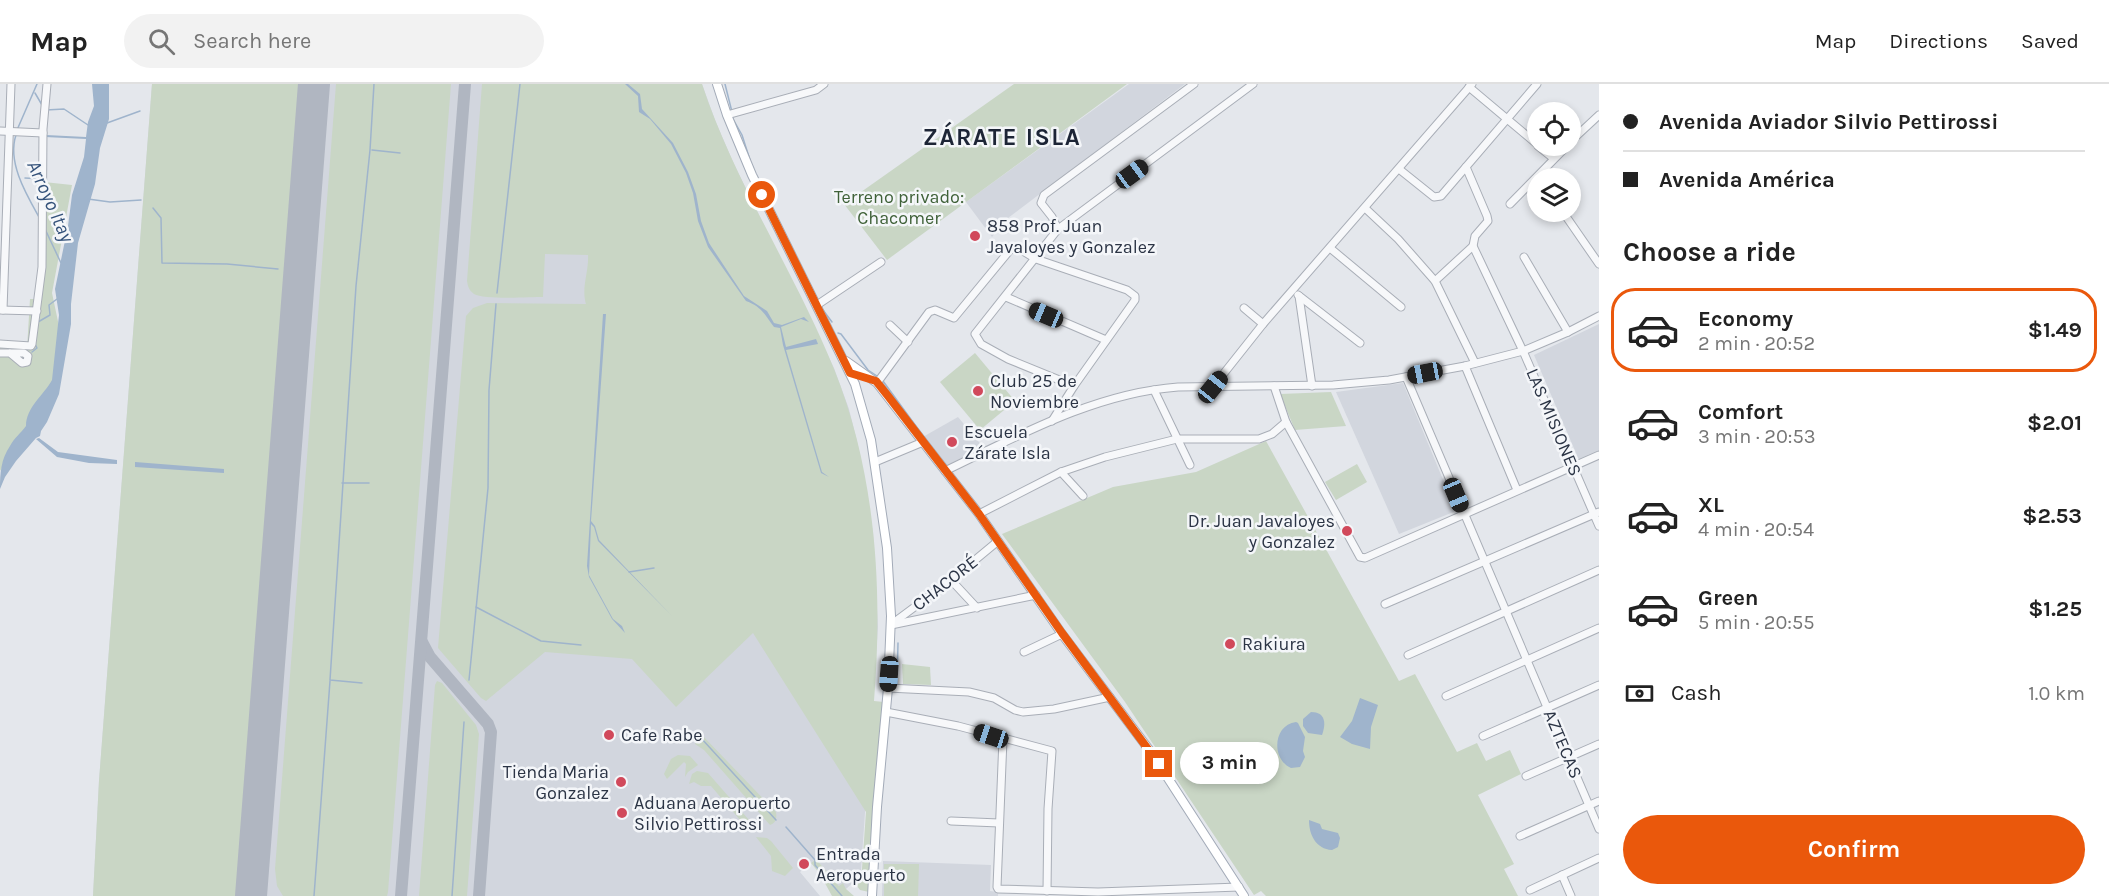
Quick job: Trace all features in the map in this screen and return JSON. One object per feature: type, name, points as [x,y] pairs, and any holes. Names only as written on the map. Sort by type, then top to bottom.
[{"type":"main road","points":[[717,84],[727,115],[757,185],[850,373],[867,421],[875,462],[886,548],[891,625],[872,896]]},
{"type":"main road","points":[[843,358],[876,382],[979,514],[1062,633],[1153,755],[1244,896]]},
{"type":"main road","points":[[850,373],[876,382]]},
{"type":"street","points":[[11,84],[2,310],[37,311]]},
{"type":"street","points":[[0,344],[31,346],[37,311],[43,232],[43,133],[47,84]]},
{"type":"street","points":[[727,115],[816,90],[824,84]]},
{"type":"street","points":[[1058,229],[1041,203],[1044,195],[1194,84]]},
{"type":"street","points":[[1074,386],[1008,359],[981,344],[975,334],[1058,229],[1254,84]]},
{"type":"street","points":[[1399,169],[1434,197],[1444,194],[1537,84]]},
{"type":"street","points":[[1213,387],[1263,324],[1297,292],[1330,248],[1470,85],[1527,135]]},
{"type":"street","points":[[1581,133],[1598,118]]},
{"type":"street","points":[[0,131],[43,133]]},
{"type":"street","points":[[1546,168],[1555,156]]},
{"type":"street","points":[[1435,281],[1473,246],[1475,236],[1488,218],[1466,167]]},
{"type":"street","points":[[1510,204],[1527,188]]},
{"type":"street","points":[[1365,208],[1398,239],[1435,281],[1475,363]]},
{"type":"street","points":[[1570,222],[1599,264]]},
{"type":"street","name":"LAS MISIONES","points":[[1473,246],[1596,513],[1599,526]]},
{"type":"street","points":[[876,382],[932,310],[954,318],[1010,250],[1018,248],[1036,259],[1134,293],[1135,300],[1052,421]]},
{"type":"street","points":[[1330,248],[1401,307]]},
{"type":"street","points":[[1524,257],[1568,332]]},
{"type":"street","points":[[817,305],[881,262]]},
{"type":"street","points":[[1297,292],[1360,343]]},
{"type":"street","points":[[1297,292],[1312,386]]},
{"type":"street","points":[[1006,297],[1106,340]]},
{"type":"street","points":[[1244,308],[1263,324]]},
{"type":"street","points":[[945,471],[1052,421],[1122,397],[1154,390],[1372,383],[1465,366],[1523,351],[1599,316]]},
{"type":"street","points":[[890,325],[908,342]]},
{"type":"street","points":[[0,352],[10,353]]},
{"type":"street","points":[[1465,366],[1517,490]]},
{"type":"street","name":"AZTECAS","points":[[1406,377],[1599,829]]},
{"type":"street","points":[[1274,386],[1286,423],[1360,557],[1365,558],[1599,455]]},
{"type":"street","points":[[1154,390],[1190,465]]},
{"type":"street","points":[[979,514],[1061,472],[1106,457],[1177,439],[1259,439],[1272,434],[1286,423]]},
{"type":"street","points":[[875,462],[923,442]]},
{"type":"street","points":[[1061,472],[1083,496]]},
{"type":"street","points":[[1385,604],[1596,513]]},
{"type":"street","name":"CHACORÉ","points":[[891,625],[998,541]]},
{"type":"street","points":[[1408,655],[1599,570]]},
{"type":"street","points":[[951,580],[977,608]]},
{"type":"street","points":[[891,625],[1036,596]]},
{"type":"street","points":[[1446,696],[1599,628]]},
{"type":"street","points":[[1024,652],[1062,633]]},
{"type":"street","points":[[1484,736],[1599,685]]},
{"type":"street","points":[[888,688],[969,692],[994,698],[1023,712],[1054,709],[1110,697]]},
{"type":"street","points":[[886,711],[958,726],[1053,752],[1048,809],[1047,891]]},
{"type":"street","points":[[1003,739],[997,887],[999,889],[1098,894],[1239,887]]},
{"type":"street","points":[[1526,776],[1599,744]]},
{"type":"street","points":[[1520,836],[1599,801]]},
{"type":"street","points":[[951,821],[999,824]]},
{"type":"street","points":[[1530,890],[1599,858]]},
{"type":"street","points":[[1562,875],[1571,896]]},
{"type":"shaded area","points":[[152,84],[702,84],[733,162],[834,368],[849,409],[859,450],[873,533],[878,627],[860,884],[857,879],[846,889],[839,886],[816,859],[800,872],[820,896],[93,896],[99,781]]},
{"type":"shaded area","points":[[1129,84],[1185,84],[1008,218],[992,237],[966,202]]},
{"type":"shaded area","points":[[1599,324],[1599,452],[1579,460],[1534,355]]},
{"type":"shaded area","points":[[1403,383],[1456,511],[1399,534],[1336,392]]},
{"type":"shaded area","name":"Escuela Zárate Isla","points":[[958,417],[983,447],[943,468],[921,438]]},
{"type":"shaded area","points":[[883,861],[991,865],[990,891],[998,892],[998,896],[882,896]]},
{"type":"green space","points":[[152,84],[300,84],[236,896],[93,896],[99,781]]},
{"type":"green space","points":[[336,84],[451,84],[388,892],[387,896],[283,896],[277,886],[275,869]]},
{"type":"green space","points":[[482,84],[702,84],[731,157],[802,298],[834,369],[859,449],[873,532],[876,574],[877,659],[874,701],[884,702],[869,892],[860,890],[854,882],[857,879],[861,883],[866,812],[753,633],[676,707],[632,659],[545,652],[486,701],[438,648],[466,316],[473,308],[487,303],[586,304],[584,292],[588,255],[545,254],[543,297],[487,297],[474,294],[469,288],[467,281]]},
{"type":"green space","name":"Terreno privado: Chacomer","points":[[1014,84],[1127,84],[887,260],[844,204]]},
{"type":"green space","points":[[44,182],[72,185],[52,293],[60,331],[55,384],[0,471],[0,348],[27,349],[30,299],[40,299]]},
{"type":"green space","name":"Club 25 de Noviembre","points":[[975,353],[1015,401],[980,430],[940,382]]},
{"type":"green space","points":[[1331,392],[1346,426],[1295,430],[1280,394]]},
{"type":"green space","name":"Rakiura","points":[[1266,441],[1399,681],[1415,674],[1457,752],[1477,743],[1486,761],[1510,750],[1521,774],[1478,795],[1514,864],[1504,869],[1518,896],[1266,896],[1261,891],[1254,895],[1125,702],[1002,534],[1113,487],[1196,472]]},
{"type":"green space","points":[[1357,464],[1367,482],[1336,500],[1325,482]]},
{"type":"green space","points":[[902,664],[930,667],[931,685],[903,684]]},
{"type":"green space","points":[[437,681],[442,683],[476,725],[479,734],[467,896],[419,896]]},
{"type":"green space","points":[[702,735],[776,812],[774,823],[770,825],[704,750],[695,744]]},
{"type":"green space","points":[[678,755],[690,756],[698,765],[685,777],[686,764],[684,762],[667,779],[664,774],[671,759]]},
{"type":"green space","points":[[697,771],[708,773],[756,828],[746,827],[711,786],[701,786],[694,782],[689,784],[692,774]]},
{"type":"green space","points":[[756,837],[767,838],[771,841],[793,868],[785,876],[772,871],[771,856]]},
{"type":"green space","points":[[816,859],[839,886],[843,883],[854,896],[832,896],[811,863]]},
{"type":"green space","points":[[884,864],[919,864],[918,896],[884,896]]},
{"type":"water","points":[[92,84],[109,84],[109,119],[100,148],[95,184],[78,243],[71,324],[59,394],[40,436],[16,461],[0,489],[2,466],[7,451],[13,440],[26,426],[32,407],[52,380],[59,315],[55,289],[72,195],[84,157],[86,139],[45,137],[46,135],[86,137],[88,122],[94,106]]},
{"type":"water","points":[[625,84],[640,94],[642,109],[673,143],[696,194],[701,221],[709,243],[744,296],[767,311],[774,323],[782,325],[804,317],[809,322],[801,319],[781,327],[786,347],[816,339],[818,344],[786,350],[822,472],[829,477],[821,473],[783,345],[780,328],[774,327],[759,308],[746,301],[708,247],[698,221],[693,193],[686,173],[671,144],[650,119],[639,112],[638,96]]},
{"type":"water","points":[[603,314],[606,314],[591,521],[599,540],[672,616],[598,541],[591,524],[589,575],[613,619],[622,626],[625,633],[612,619],[589,577],[587,566]]},
{"type":"water","points":[[39,438],[58,452],[117,460],[117,464],[89,463],[57,457],[36,439]]},
{"type":"water","points":[[135,462],[224,469],[224,473],[135,467]]},
{"type":"water","points":[[1360,698],[1378,705],[1371,727],[1370,749],[1352,744],[1340,737],[1352,721]]},
{"type":"water","points":[[1311,712],[1320,714],[1324,719],[1322,735],[1308,733],[1303,726],[1303,719]]},
{"type":"water","points":[[1296,722],[1305,737],[1303,751],[1305,757],[1300,767],[1291,768],[1280,757],[1277,743],[1283,729],[1288,724]]},
{"type":"water","points":[[1309,820],[1320,824],[1322,829],[1338,833],[1340,838],[1338,847],[1332,850],[1318,844],[1310,831]]},
{"type":"waterway","name":"Arroyo Itay","points":[[17,130],[37,84]]},
{"type":"waterway","points":[[362,683],[330,680],[356,286],[370,150],[374,84]]},
{"type":"waterway","points":[[497,293],[520,84]]},
{"type":"waterway","points":[[725,84],[732,112]]},
{"type":"waterway","points":[[35,93],[42,105]]},
{"type":"waterway","points":[[46,110],[64,109],[88,125]]},
{"type":"waterway","points":[[107,123],[140,111]]},
{"type":"waterway","points":[[733,119],[742,135],[750,160]]},
{"type":"waterway","name":"Arroyo Itay","points":[[16,135],[14,156],[19,178],[39,217]]},
{"type":"waterway","points":[[372,150],[400,153]]},
{"type":"waterway","points":[[25,178],[41,179]]},
{"type":"waterway","points":[[88,199],[110,202],[141,200]]},
{"type":"waterway","points":[[153,208],[161,218],[162,263],[227,264],[278,269]]},
{"type":"waterway","name":"Arroyo Itay","points":[[45,229],[61,263]]},
{"type":"waterway","points":[[38,322],[50,315],[49,305],[57,299]]},
{"type":"waterway","points":[[469,680],[488,488],[489,390],[496,304]]},
{"type":"waterway","points":[[823,310],[832,322]]},
{"type":"waterway","points":[[838,333],[868,370],[877,376]]},
{"type":"waterway","points":[[32,352],[37,348],[35,344]]},
{"type":"waterway","points":[[883,381],[926,440]]},
{"type":"waterway","points":[[342,483],[369,483]]},
{"type":"waterway","points":[[629,572],[654,568]]},
{"type":"waterway","points":[[476,607],[541,641],[581,645]]},
{"type":"waterway","points":[[897,684],[898,643]]},
{"type":"waterway","points":[[314,896],[330,681]]},
{"type":"waterway","points":[[452,896],[464,722]]},
{"type":"waterway","points":[[701,738],[776,820]]},
{"type":"waterway","points":[[786,827],[842,896]]},
{"type":"taxiway","points":[[401,896],[465,84]]},
{"type":"taxiway","points":[[422,642],[430,657],[488,724],[491,732],[479,896]]},
{"type":"taxiway","points":[[252,885],[254,896]]},
{"type":"runway","points":[[251,896],[314,84]]},
{"type":"place","name":"858 Prof. Juan Javaloyes y Gonzalez","points":[[975,236]]},
{"type":"place","name":"Club 25 de Noviembre","points":[[978,391]]},
{"type":"place","name":"Escuela Zárate Isla","points":[[952,442]]},
{"type":"place","name":"Dr. Juan Javaloyes y Gonzalez","points":[[1347,531]]},
{"type":"place","name":"Rakiura","points":[[1230,644]]},
{"type":"place","name":"Cafe Rabe","points":[[609,735]]},
{"type":"place","name":"Tienda Maria Gonzalez","points":[[621,782]]},
{"type":"place","name":"Aduana Aeropuerto Silvio Pettirossi","points":[[622,813]]},
{"type":"place","name":"Entrada Aeropuerto","points":[[804,864]]},
{"type":"district","name":"ZÁRATE ISLA","points":[[1002,137]]},
{"type":"route","points":[[762,195],[850,373],[876,381],[888,396],[979,514],[1062,633],[1159,764]]}]
